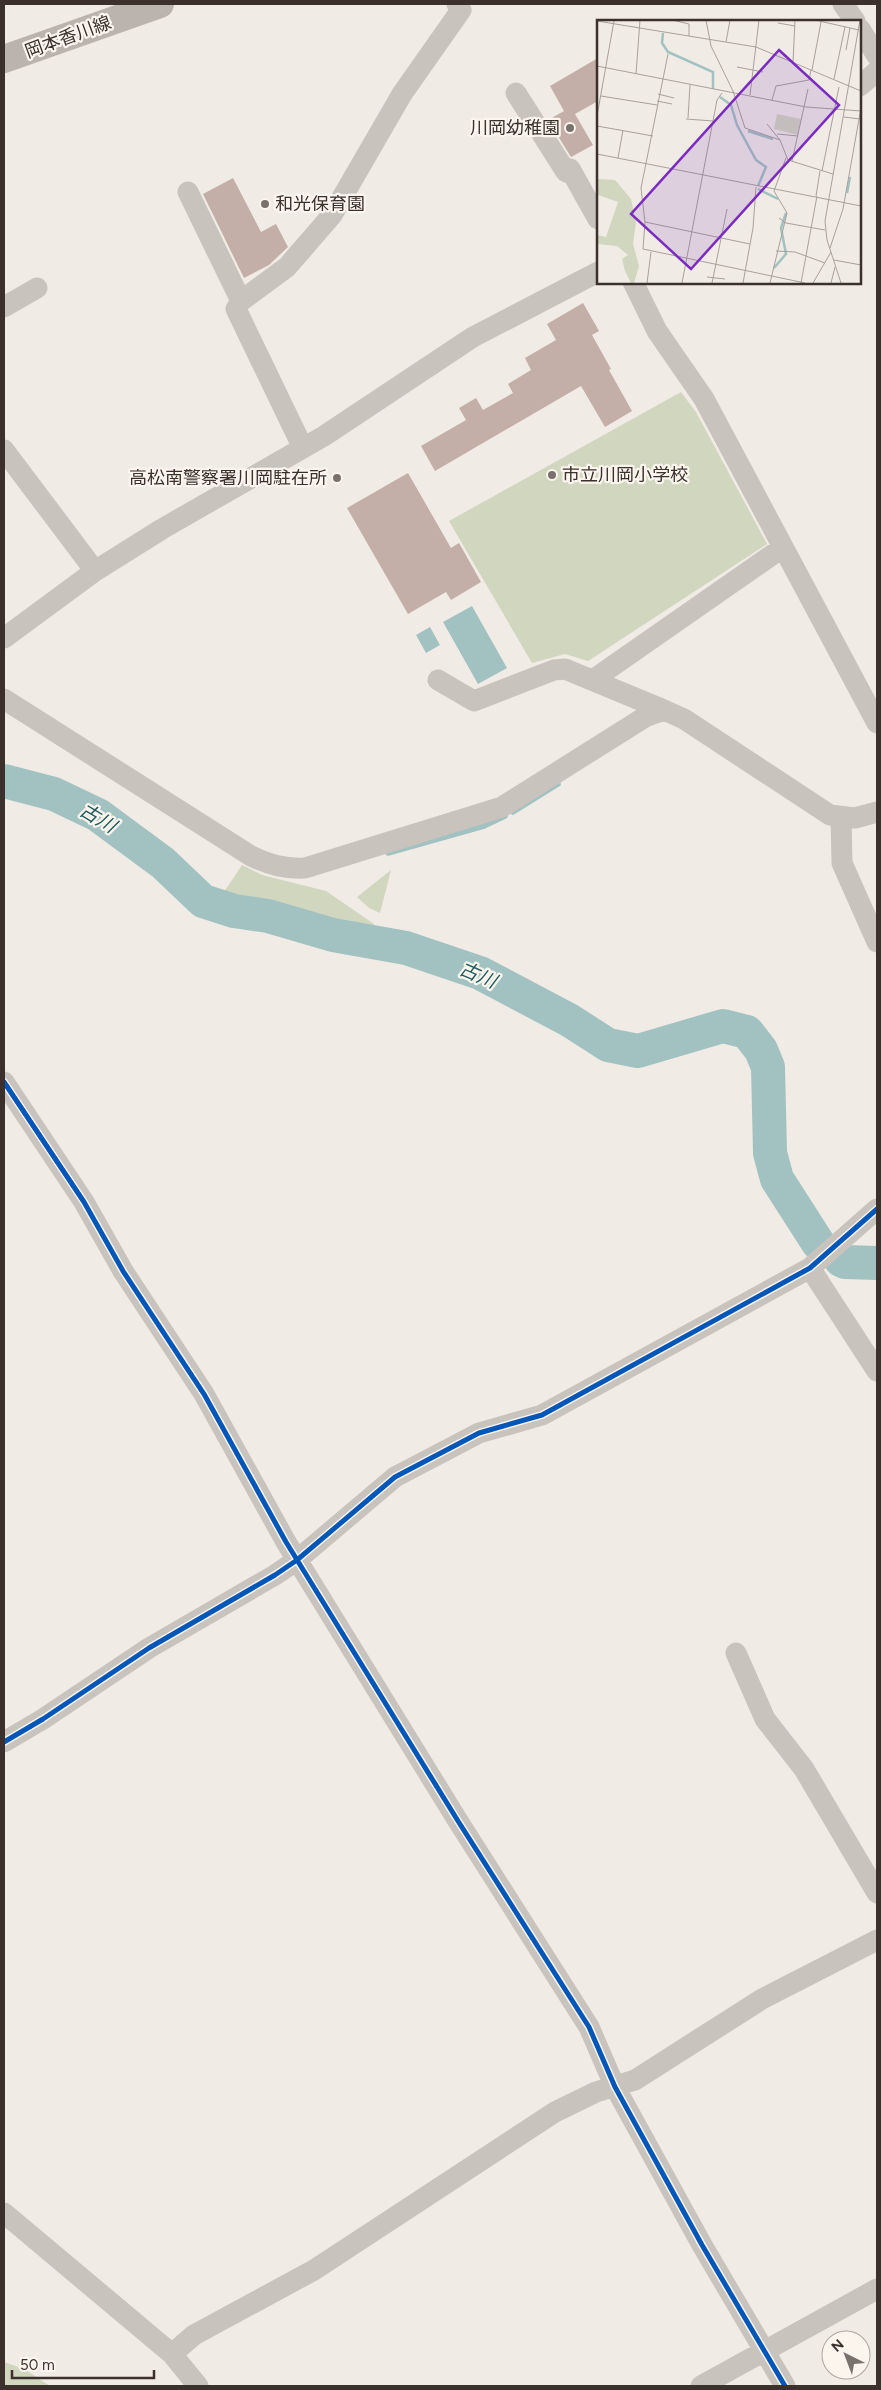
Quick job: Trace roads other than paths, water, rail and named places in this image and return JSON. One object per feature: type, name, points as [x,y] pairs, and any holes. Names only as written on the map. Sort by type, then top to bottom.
[{"type":"main road","name":"岡本香川線","points":[[4,59],[160,4]]},
{"type":"street","points":[[303,448],[236,309],[241,302],[287,267],[332,215],[402,94],[461,10],[457,4]]},
{"type":"street","points":[[844,4],[854,20]]},
{"type":"street","points":[[861,31],[877,56]]},
{"type":"street","points":[[861,85],[877,72]]},
{"type":"street","points":[[516,94],[566,172],[570,169],[597,216]]},
{"type":"street","points":[[188,192],[241,302]]},
{"type":"street","points":[[4,638],[95,571],[162,529],[303,448],[473,337],[597,273]]},
{"type":"street","points":[[634,284],[657,331],[704,399],[782,548],[877,722]]},
{"type":"street","points":[[4,307],[37,288]]},
{"type":"street","points":[[4,450],[95,571]]},
{"type":"street","points":[[594,679],[782,548]]},
{"type":"street","points":[[438,680],[474,701],[554,670],[565,669],[594,679],[684,719],[830,815],[841,818],[855,818],[877,812]]},
{"type":"street","points":[[4,699],[251,856],[287,869],[306,868],[502,807],[645,717],[664,710]]},
{"type":"street","points":[[841,818],[842,863],[877,942]]},
{"type":"street","points":[[4,1082],[84,1202],[123,1272],[204,1394],[297,1560],[458,1821],[589,2027],[615,2087],[702,2245],[785,2386]]},
{"type":"street","points":[[4,1742],[43,1719],[149,1648],[275,1575],[297,1560],[395,1477],[479,1433],[542,1415],[810,1268],[877,1208]]},
{"type":"street","points":[[810,1268],[877,1371]]},
{"type":"street","points":[[736,1653],[765,1719],[804,1770],[877,1893]]},
{"type":"street","points":[[172,2354],[194,2335],[314,2270],[555,2112],[596,2092],[635,2080],[762,1999],[877,1940]]},
{"type":"street","points":[[4,2213],[172,2354],[198,2386]]},
{"type":"street","points":[[701,2386],[877,2289]]},
{"type":"water","points":[[472,606],[507,668],[478,684],[443,622]]},
{"type":"water","points":[[430,627],[440,645],[426,653],[416,635]]},
{"type":"waterway","name":"古川","points":[[4,781],[54,794],[98,815],[163,863],[203,901],[234,911],[268,916],[333,935],[406,948],[480,973],[569,1020],[608,1045],[638,1051],[723,1026],[747,1032],[761,1050],[768,1067],[770,1153],[777,1179],[818,1243]]},
{"type":"waterway","points":[[513,812],[558,784]]},
{"type":"waterway","points":[[388,853],[484,826],[505,816]]},
{"type":"waterway","name":"古川","points":[[841,1260],[845,1262],[877,1263]]},
{"type":"place","name":"川岡幼稚園","points":[[570,128]]},
{"type":"place","name":"和光保育園","points":[[265,204]]},
{"type":"place","name":"市立川岡小学校","points":[[552,475]]},
{"type":"place","name":"高松南警察署川岡駐在所","points":[[337,478]]}]
